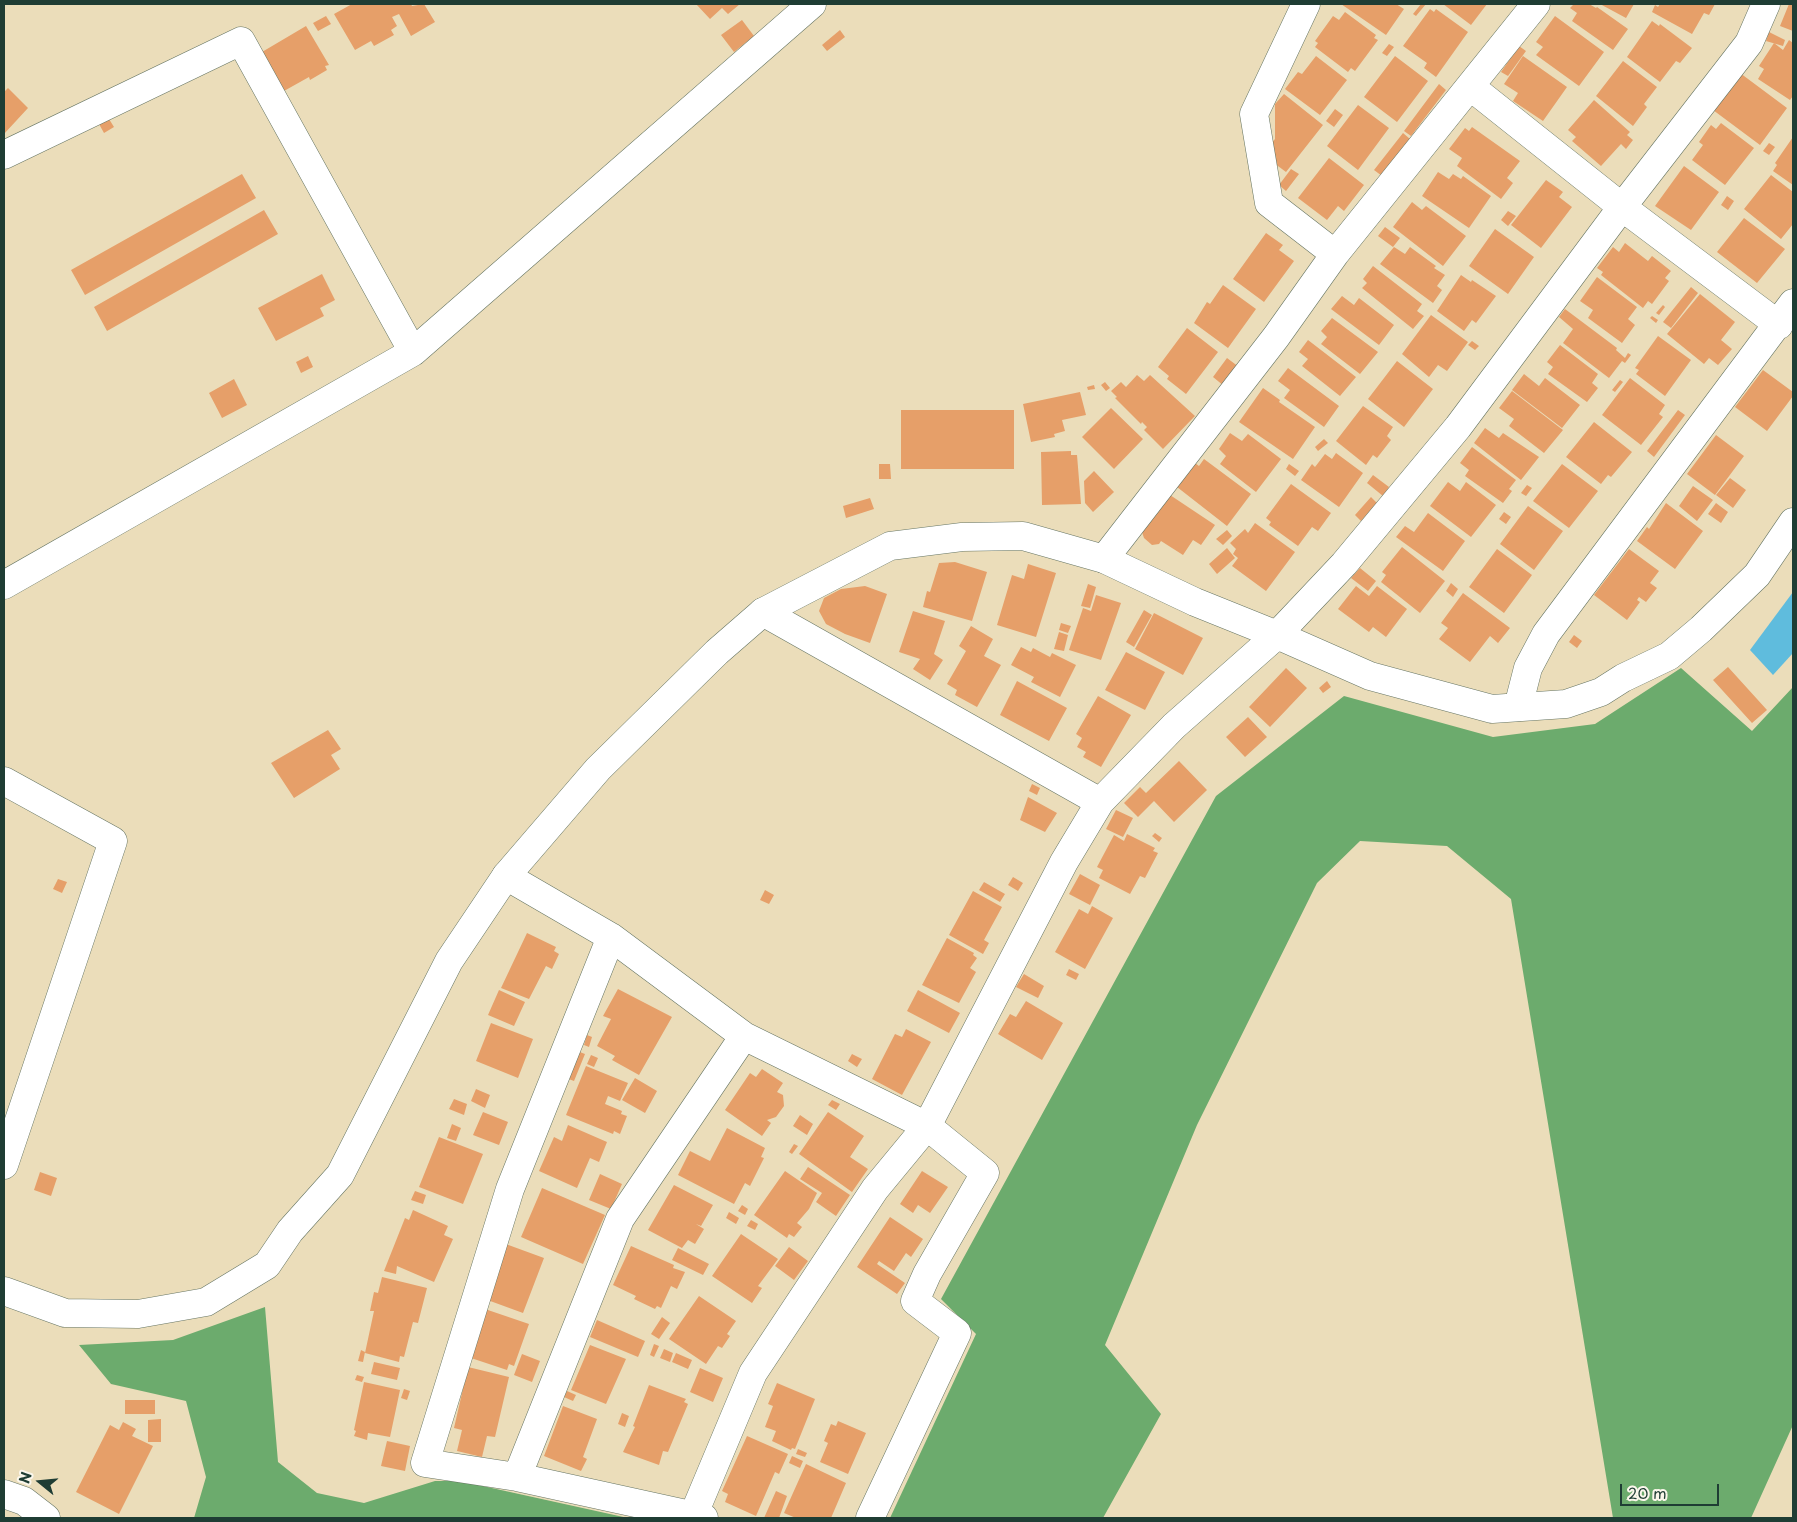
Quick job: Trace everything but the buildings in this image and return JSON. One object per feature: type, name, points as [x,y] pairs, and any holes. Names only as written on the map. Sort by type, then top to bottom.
[{"type":"street","points":[[4,585],[413,352],[812,4]]},
{"type":"street","points":[[1306,4],[1254,114],[1269,203],[1335,254]]},
{"type":"street","points":[[1104,559],[1276,337],[1335,254],[1536,4]]},
{"type":"street","points":[[611,937],[510,1189],[426,1463],[516,1477],[699,1517],[753,1373],[875,1189],[927,1126],[1064,862],[1100,802],[1174,726],[1277,635],[1344,564],[1458,427],[1622,207],[1749,43],[1766,4]]},
{"type":"street","points":[[4,155],[241,40],[413,352]]},
{"type":"street","points":[[1471,87],[1622,207],[1786,314],[1546,634],[1528,668],[1518,707]]},
{"type":"street","points":[[4,1291],[65,1312],[138,1314],[206,1302],[267,1265],[290,1231],[340,1175],[449,961],[506,876],[598,769],[717,652],[763,612],[890,546],[962,537],[1024,536],[1104,559],[1196,602],[1370,676],[1492,709],[1566,704],[1601,692],[1623,678],[1669,656],[1701,629],[1757,574],[1793,522]]},
{"type":"street","points":[[763,612],[1100,802]]},
{"type":"street","points":[[4,781],[113,841],[4,1165]]},
{"type":"street","points":[[506,876],[611,937],[744,1036],[927,1126],[985,1173],[927,1274],[915,1301],[957,1333],[870,1518]]},
{"type":"street","points":[[516,1477],[620,1219],[744,1036]]},
{"type":"street","points":[[4,1494],[24,1501],[46,1518]]},
{"type":"green space","points":[[1681,668],[1752,731],[1793,687],[1793,1425],[1751,1518],[1613,1518],[1511,899],[1447,846],[1360,841],[1317,883],[1197,1125],[1105,1345],[1161,1414],[1103,1518],[890,1518],[976,1334],[941,1299],[1216,796],[1344,696],[1493,737],[1595,724]]},
{"type":"green space","points":[[265,1307],[278,1462],[317,1493],[364,1503],[435,1481],[460,1481],[628,1518],[194,1518],[206,1477],[186,1401],[111,1384],[79,1345],[173,1340]]},
{"type":"water","points":[[1793,592],[1793,653],[1773,675],[1750,650]]}]
